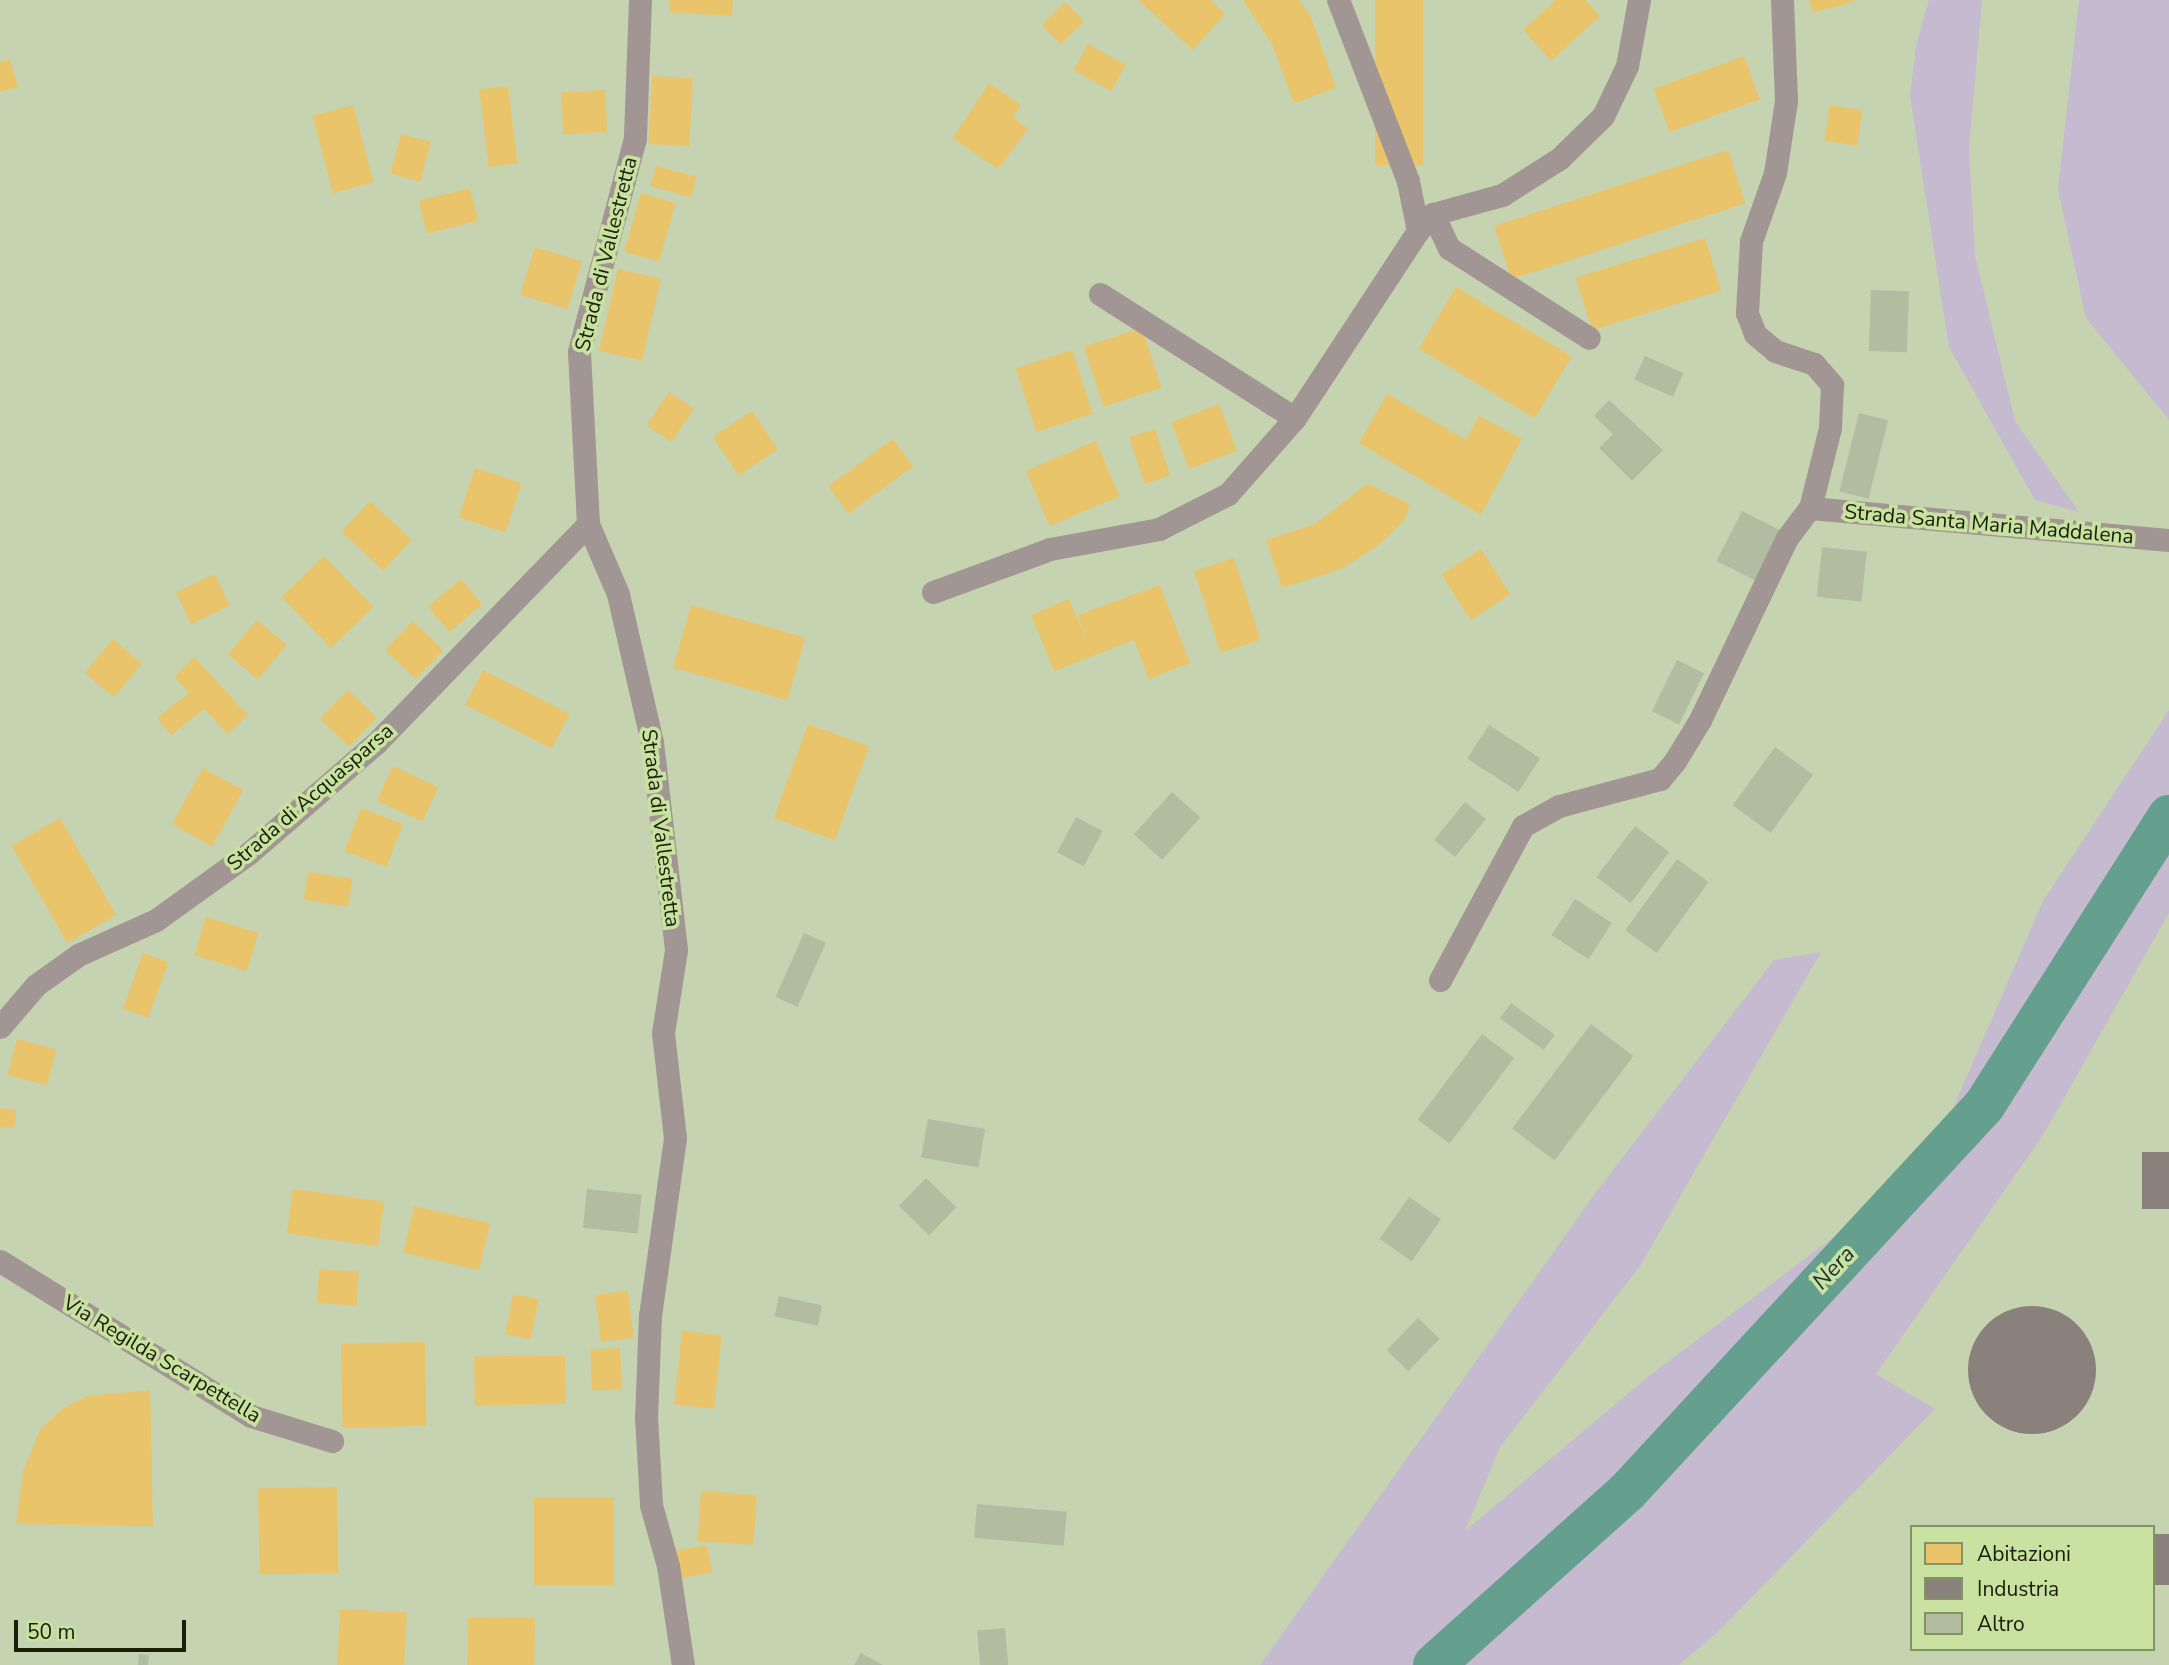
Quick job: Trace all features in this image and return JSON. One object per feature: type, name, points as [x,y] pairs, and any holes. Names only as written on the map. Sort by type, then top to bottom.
[{"type":"street","name":"Strada di Vallestretta","points":[[640,0],[635,138],[579,352],[588,524],[618,594],[652,742],[676,950],[663,1033],[675,1138],[650,1315],[646,1417],[650,1505],[668,1566],[683,1665]]},
{"type":"street","points":[[1338,0],[1426,222],[1449,248],[1589,338]]},
{"type":"street","points":[[933,592],[1050,549],[1159,529],[1228,494],[1294,418],[1426,222],[1502,195],[1560,158],[1603,116],[1627,65],[1639,0]]},
{"type":"street","points":[[1440,980],[1523,826],[1559,806],[1660,779],[1675,761],[1700,720],[1787,538],[1810,508],[1830,428],[1832,385],[1814,364],[1775,351],[1755,334],[1747,313],[1751,241],[1774,173],[1786,101],[1782,0]]},
{"type":"street","points":[[1101,294],[1294,418]]},
{"type":"street","name":"Strada Santa Maria Maddalena","points":[[1810,508],[2169,540]]},
{"type":"street","name":"Strada di Acquasparsa","points":[[0,1027],[36,985],[78,955],[156,920],[270,834],[376,743],[588,524]]},
{"type":"street","name":"Via Regilda Scarpettella","points":[[0,1261],[251,1416],[332,1441]]},
{"type":"shaded area","points":[[1929,0],[1982,0],[1969,148],[1975,256],[2015,421],[2079,512],[2035,500],[1949,347],[1910,96],[1916,46]]},
{"type":"shaded area","points":[[2079,0],[2169,0],[2169,420],[2086,318],[2058,190]]},
{"type":"shaded area","points":[[2169,710],[2169,913],[2043,1135],[1876,1374],[1935,1409],[1719,1631],[1679,1665],[1260,1665],[1597,1191],[1774,960],[1821,952],[1640,1266],[1500,1447],[1465,1531],[1649,1376],[1928,1166],[2043,901]]},
{"type":"building: Abitazioni","points":[[670,0],[733,0],[732,16],[669,12]]},
{"type":"building: Abitazioni","points":[[1138,0],[1210,0],[1225,14],[1193,50]]},
{"type":"building: Abitazioni","points":[[1243,0],[1299,0],[1311,17],[1336,88],[1294,103],[1272,44]]},
{"type":"building: Abitazioni","points":[[1375,0],[1423,0],[1423,165],[1375,165]]},
{"type":"building: Abitazioni","points":[[1556,0],[1585,0],[1600,16],[1551,61],[1523,30]]},
{"type":"building: Abitazioni","points":[[1809,0],[1854,0],[1855,1],[1813,13]]},
{"type":"building: Abitazioni","points":[[1065,2],[1084,21],[1061,44],[1042,25]]},
{"type":"building: Abitazioni","points":[[1088,44],[1126,65],[1111,91],[1073,70]]},
{"type":"building: Abitazioni","points":[[1744,56],[1760,99],[1670,132],[1654,89]]},
{"type":"building: Abitazioni","points":[[10,59],[18,87],[0,92],[0,62]]},
{"type":"building: Abitazioni","points":[[652,76],[693,78],[689,146],[648,144]]},
{"type":"building: Abitazioni","points":[[989,83],[1021,105],[1013,117],[1028,129],[998,169],[953,138]]},
{"type":"building: Abitazioni","points":[[508,86],[518,163],[489,167],[479,90]]},
{"type":"building: Abitazioni","points":[[605,90],[607,132],[563,134],[561,92]]},
{"type":"building: Abitazioni","points":[[353,105],[374,182],[333,193],[312,116]]},
{"type":"building: Abitazioni","points":[[1830,105],[1863,110],[1857,146],[1824,141]]},
{"type":"building: Abitazioni","points":[[401,134],[431,142],[420,182],[390,174]]},
{"type":"building: Abitazioni","points":[[1728,150],[1745,203],[1511,279],[1494,226]]},
{"type":"building: Abitazioni","points":[[656,166],[697,177],[691,197],[651,186]]},
{"type":"building: Abitazioni","points":[[470,188],[478,221],[427,234],[419,201]]},
{"type":"building: Abitazioni","points":[[641,193],[676,203],[659,262],[624,252]]},
{"type":"building: Abitazioni","points":[[1705,238],[1721,291],[1592,330],[1576,277]]},
{"type":"building: Abitazioni","points":[[535,247],[582,261],[567,309],[520,295]]},
{"type":"building: Abitazioni","points":[[618,269],[661,279],[642,361],[599,351]]},
{"type":"building: Abitazioni","points":[[1456,287],[1572,357],[1535,418],[1419,349]]},
{"type":"building: Abitazioni","points":[[1142,328],[1161,388],[1103,407],[1084,347]]},
{"type":"building: Abitazioni","points":[[1072,350],[1093,414],[1037,432],[1016,368]]},
{"type":"building: Abitazioni","points":[[669,392],[694,409],[672,442],[647,425]]},
{"type":"building: Abitazioni","points":[[1387,394],[1466,440],[1479,416],[1522,439],[1481,515],[1359,443]]},
{"type":"building: Abitazioni","points":[[1219,404],[1237,451],[1189,469],[1171,422]]},
{"type":"building: Abitazioni","points":[[752,411],[778,449],[739,475],[713,437]]},
{"type":"building: Abitazioni","points":[[1155,429],[1170,476],[1144,484],[1129,437]]},
{"type":"building: Abitazioni","points":[[893,439],[913,467],[848,514],[828,486]]},
{"type":"building: Abitazioni","points":[[1096,441],[1119,496],[1049,526],[1026,471]]},
{"type":"building: Abitazioni","points":[[475,468],[522,483],[506,533],[459,517]]},
{"type":"building: Abitazioni","points":[[1367,484],[1410,504],[1404,521],[1379,545],[1341,569],[1282,588],[1266,540],[1315,524]]},
{"type":"building: Abitazioni","points":[[370,501],[412,540],[383,571],[341,532]]},
{"type":"building: Abitazioni","points":[[1481,549],[1510,594],[1471,620],[1442,575]]},
{"type":"building: Abitazioni","points":[[324,556],[373,607],[331,648],[282,597]]},
{"type":"building: Abitazioni","points":[[1234,558],[1261,640],[1221,653],[1194,571]]},
{"type":"building: Abitazioni","points":[[215,574],[230,606],[191,624],[176,592]]},
{"type":"building: Abitazioni","points":[[461,579],[482,604],[449,632],[428,607]]},
{"type":"building: Abitazioni","points":[[1160,585],[1190,663],[1149,679],[1134,640],[1054,671],[1031,615],[1069,599],[1087,641],[1078,615]]},
{"type":"building: Abitazioni","points":[[691,605],[805,638],[787,700],[673,667]]},
{"type":"building: Abitazioni","points":[[257,620],[287,645],[258,680],[228,654]]},
{"type":"building: Abitazioni","points":[[413,621],[443,650],[415,679],[385,650]]},
{"type":"building: Abitazioni","points":[[113,639],[142,663],[114,697],[85,673]]},
{"type":"building: Abitazioni","points":[[194,657],[248,715],[228,734],[204,709],[171,735],[157,718],[189,693],[174,677]]},
{"type":"building: Abitazioni","points":[[483,670],[569,714],[552,749],[465,705]]},
{"type":"building: Abitazioni","points":[[348,690],[377,718],[349,747],[320,719]]},
{"type":"building: Abitazioni","points":[[808,724],[869,746],[835,840],[774,818]]},
{"type":"building: Abitazioni","points":[[393,766],[438,787],[422,822],[377,800]]},
{"type":"building: Abitazioni","points":[[203,768],[243,790],[212,846],[172,824]]},
{"type":"building: Abitazioni","points":[[361,808],[403,824],[387,867],[345,851]]},
{"type":"building: Abitazioni","points":[[60,818],[116,915],[68,943],[12,846]]},
{"type":"building: Abitazioni","points":[[308,872],[352,879],[348,907],[304,900]]},
{"type":"building: Abitazioni","points":[[206,917],[259,933],[247,971],[194,955]]},
{"type":"building: Abitazioni","points":[[143,953],[168,962],[148,1018],[123,1008]]},
{"type":"building: Abitazioni","points":[[17,1039],[57,1050],[47,1085],[7,1075]]},
{"type":"building: Abitazioni","points":[[0,1108],[16,1110],[14,1128],[0,1127]]},
{"type":"building: Abitazioni","points":[[293,1189],[384,1202],[378,1246],[287,1234]]},
{"type":"building: Abitazioni","points":[[414,1206],[490,1224],[479,1270],[403,1253]]},
{"type":"building: Abitazioni","points":[[319,1269],[359,1272],[357,1306],[317,1303]]},
{"type":"building: Abitazioni","points":[[628,1291],[634,1338],[601,1342],[595,1295]]},
{"type":"building: Abitazioni","points":[[513,1294],[539,1299],[531,1339],[505,1334]]},
{"type":"building: Abitazioni","points":[[682,1331],[722,1335],[714,1409],[674,1405]]},
{"type":"building: Abitazioni","points":[[425,1342],[426,1426],[342,1427],[341,1343]]},
{"type":"building: Abitazioni","points":[[620,1348],[622,1389],[592,1391],[590,1350]]},
{"type":"building: Abitazioni","points":[[565,1355],[566,1404],[475,1406],[474,1357]]},
{"type":"building: Abitazioni","points":[[150,1390],[153,1526],[16,1524],[23,1471],[40,1430],[63,1408],[88,1396]]},
{"type":"building: Abitazioni","points":[[337,1487],[339,1573],[260,1574],[258,1488]]},
{"type":"building: Abitazioni","points":[[701,1491],[757,1495],[753,1545],[698,1541]]},
{"type":"building: Abitazioni","points":[[534,1497],[614,1497],[614,1585],[534,1585]]},
{"type":"building: Abitazioni","points":[[707,1545],[712,1573],[679,1578],[675,1551]]},
{"type":"building: Abitazioni","points":[[340,1609],[407,1613],[404,1665],[337,1665]]},
{"type":"building: Abitazioni","points":[[468,1617],[535,1618],[534,1665],[467,1665]]},
{"type":"building: Industria","points":[[2142,1152],[2169,1152],[2169,1209],[2142,1209]]},
{"type":"building: Industria","points":[[2032,1306],[2057,1310],[2078,1324],[2092,1345],[2096,1370],[2092,1395],[2078,1416],[2057,1430],[2032,1434],[2007,1430],[1986,1416],[1972,1395],[1968,1370],[1972,1345],[1986,1324],[2007,1310]]},
{"type":"building: Industria","points":[[2155,1534],[2169,1534],[2169,1585],[2155,1585]]},
{"type":"building: Altro","points":[[1871,290],[1909,291],[1907,352],[1869,351]]},
{"type":"building: Altro","points":[[1645,356],[1683,373],[1673,397],[1634,380]]},
{"type":"building: Altro","points":[[1609,400],[1663,450],[1632,481],[1599,448],[1613,434],[1594,416]]},
{"type":"building: Altro","points":[[1859,413],[1888,420],[1869,499],[1839,492]]},
{"type":"building: Altro","points":[[1742,511],[1782,531],[1757,581],[1717,561]]},
{"type":"building: Altro","points":[[1822,547],[1867,552],[1862,601],[1817,597]]},
{"type":"building: Altro","points":[[1677,660],[1704,673],[1679,724],[1652,711]]},
{"type":"building: Altro","points":[[1489,725],[1540,758],[1518,792],[1467,759]]},
{"type":"building: Altro","points":[[1775,747],[1813,775],[1771,833],[1733,805]]},
{"type":"building: Altro","points":[[1172,792],[1200,817],[1162,860],[1134,834]]},
{"type":"building: Altro","points":[[1465,802],[1486,819],[1455,857],[1434,840]]},
{"type":"building: Altro","points":[[1076,817],[1102,831],[1084,866],[1057,852]]},
{"type":"building: Altro","points":[[1635,826],[1669,852],[1631,903],[1596,877]]},
{"type":"building: Altro","points":[[1677,859],[1709,882],[1657,953],[1625,930]]},
{"type":"building: Altro","points":[[1575,899],[1612,923],[1588,959],[1552,935]]},
{"type":"building: Altro","points":[[804,933],[826,943],[797,1007],[776,997]]},
{"type":"building: Altro","points":[[1511,1003],[1555,1035],[1544,1050],[1500,1018]]},
{"type":"building: Altro","points":[[1591,1024],[1633,1056],[1554,1161],[1512,1129]]},
{"type":"building: Altro","points":[[1482,1034],[1514,1058],[1450,1144],[1418,1119]]},
{"type":"building: Altro","points":[[928,1119],[985,1129],[978,1167],[921,1157]]},
{"type":"building: Altro","points":[[926,1178],[956,1207],[929,1235],[899,1206]]},
{"type":"building: Altro","points":[[587,1189],[642,1195],[638,1234],[583,1228]]},
{"type":"building: Altro","points":[[1409,1197],[1441,1219],[1412,1261],[1380,1239]]},
{"type":"building: Altro","points":[[779,1296],[822,1305],[818,1326],[775,1317]]},
{"type":"building: Altro","points":[[1418,1318],[1440,1339],[1408,1371],[1387,1350]]},
{"type":"building: Altro","points":[[977,1504],[1067,1512],[1064,1546],[974,1538]]},
{"type":"building: Altro","points":[[1005,1628],[1008,1665],[980,1665],[977,1630]]},
{"type":"building: Altro","points":[[861,1653],[883,1665],[854,1665]]},
{"type":"building: Altro","points":[[139,1654],[149,1655],[148,1665],[138,1665]]},
{"type":"waterway","name":"Nera","points":[[1434,1665],[1627,1492],[1984,1106],[2169,816]]}]
